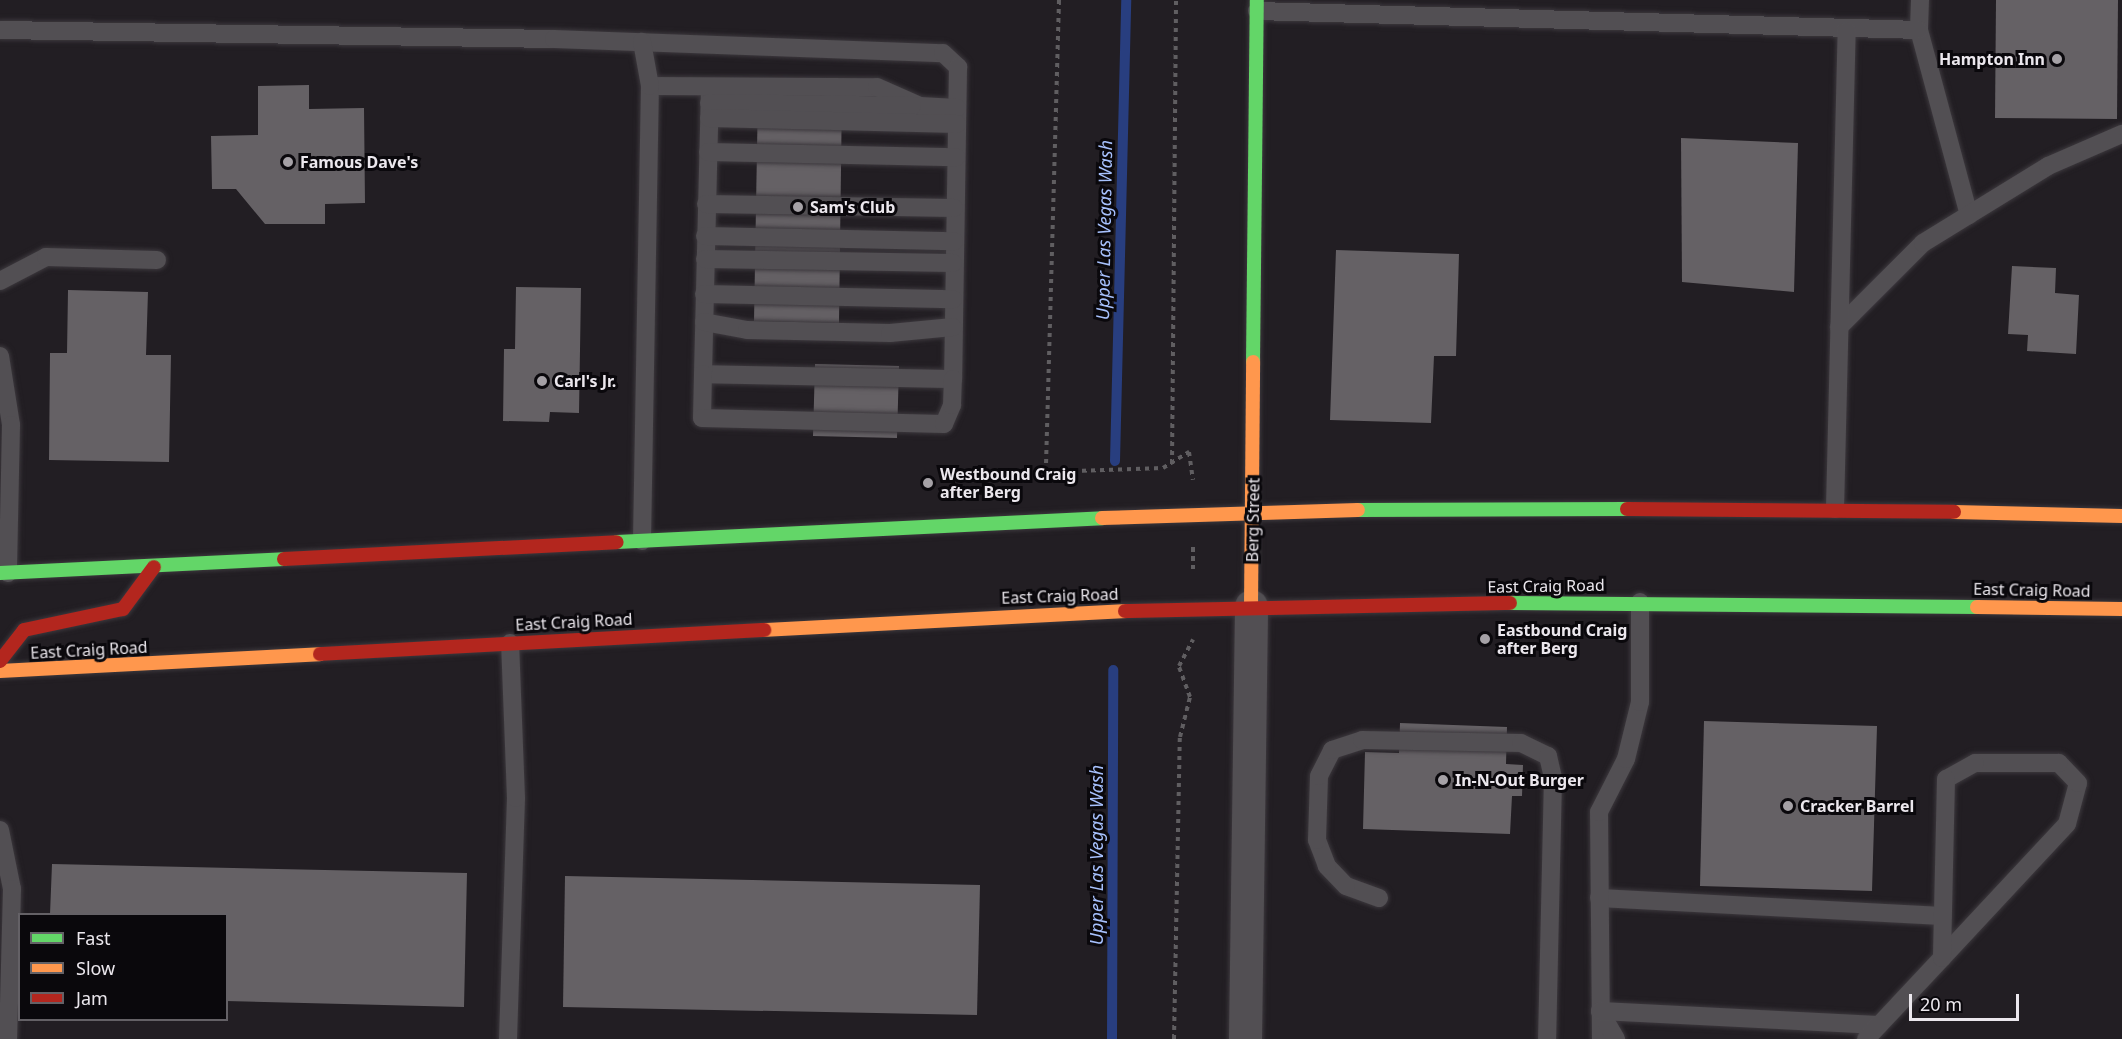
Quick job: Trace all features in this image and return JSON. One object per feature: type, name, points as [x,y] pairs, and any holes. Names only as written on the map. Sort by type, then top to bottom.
[{"type":"main road","name":"Berg Street","points":[[1251,606],[1254,510],[1257,6]]},
{"type":"main road","points":[[3,577],[154,567],[1254,510],[1835,509],[2122,516]]},
{"type":"main road","points":[[0,661],[24,630],[123,609],[154,567]]},
{"type":"main road","name":"East Craig Road","points":[[0,671],[986,615],[1251,606],[1640,602],[2122,609]]},
{"type":"street","name":"Berg Street","points":[[1245,1039],[1251,606]]},
{"type":"lane","points":[[1920,0],[1919,30],[1969,214]]},
{"type":"lane","points":[[1257,6],[1847,31],[1919,30]]},
{"type":"lane","points":[[0,30],[642,42],[873,48],[943,53],[958,67],[952,405],[944,424],[702,418],[709,103]]},
{"type":"lane","points":[[1835,509],[1847,31]]},
{"type":"lane","points":[[642,42],[650,86],[642,542]]},
{"type":"lane","points":[[650,86],[709,103],[957,116]]},
{"type":"lane","points":[[709,103],[877,87],[920,106],[957,116]]},
{"type":"lane","points":[[1839,327],[1923,243],[2048,166],[2122,134]]},
{"type":"lane","points":[[708,152],[956,157]]},
{"type":"lane","points":[[706,204],[954,208]]},
{"type":"lane","points":[[705,236],[954,241]]},
{"type":"lane","points":[[0,281],[46,257],[157,260]]},
{"type":"lane","points":[[705,259],[954,263]]},
{"type":"lane","points":[[704,294],[953,299]]},
{"type":"lane","points":[[704,325],[783,331],[890,333],[953,327]]},
{"type":"lane","points":[[0,356],[11,425],[3,577]]},
{"type":"lane","points":[[703,374],[953,379]]},
{"type":"lane","points":[[1600,1039],[1599,812],[1626,759],[1640,702],[1640,602]]},
{"type":"lane","points":[[508,1039],[516,798],[510,643]]},
{"type":"lane","points":[[1379,898],[1346,886],[1327,866],[1317,840],[1319,776],[1332,750],[1362,740],[1521,743],[1548,756],[1553,778],[1547,1039]]},
{"type":"lane","points":[[1866,1039],[1942,958],[2067,824],[2078,783],[2059,763],[1975,763],[1946,779],[1942,958]]},
{"type":"lane","points":[[0,830],[12,889],[8,1039]]},
{"type":"lane","points":[[1599,898],[1943,915]]},
{"type":"lane","points":[[1600,1011],[1879,1025]]},
{"type":"lane","points":[[1600,1011],[1616,1039]]},
{"type":"path","points":[[1172,464],[1176,0]]},
{"type":"building","name":"Hampton Inn","points":[[1996,0],[2118,0],[2117,119],[1995,118]]},
{"type":"building","name":"Famous Dave's","points":[[309,85],[309,109],[364,108],[365,203],[325,204],[325,224],[265,224],[236,189],[212,189],[211,136],[258,135],[258,86]]},
{"type":"building","name":"Sam's Club","points":[[758,92],[842,93],[839,323],[754,321]]},
{"type":"building","points":[[1681,138],[1798,143],[1794,292],[1682,282]]},
{"type":"building","points":[[1336,250],[1459,254],[1456,356],[1434,356],[1431,423],[1330,420]]},
{"type":"building","points":[[2012,266],[2056,268],[2055,293],[2079,295],[2076,354],[2027,351],[2028,335],[2008,334]]},
{"type":"building","name":"Carl's Jr.","points":[[516,287],[581,288],[579,413],[550,412],[549,422],[503,421],[504,349],[515,349]]},
{"type":"building","points":[[68,290],[148,292],[146,355],[171,355],[169,462],[49,460],[50,353],[67,353]]},
{"type":"building","points":[[815,364],[899,366],[897,438],[813,436]]},
{"type":"building","name":"Cracker Barrel","points":[[1704,721],[1877,726],[1872,891],[1700,886]]},
{"type":"building","name":"In-N-Out Burger","points":[[1400,723],[1507,727],[1506,764],[1523,765],[1522,796],[1512,796],[1510,834],[1363,829],[1365,752],[1399,753]]},
{"type":"building","points":[[52,864],[467,873],[464,1007],[228,1001],[228,913],[50,913]]},
{"type":"building","points":[[565,876],[980,885],[977,1015],[563,1007]]},
{"type":"waterway","name":"Upper Las Vegas Wash","points":[[1115,461],[1126,0]]},
{"type":"waterway","name":"Upper Las Vegas Wash","points":[[1112,1039],[1113,670]]},
{"type":"traffic: fast","points":[[1253,362],[1257,0]]},
{"type":"traffic: fast","points":[[1358,510],[1627,509]]},
{"type":"traffic: fast","points":[[617,542],[1102,518]]},
{"type":"traffic: fast","points":[[0,573],[284,559]]},
{"type":"traffic: fast","points":[[1510,603],[1977,607]]},
{"type":"traffic: slow","points":[[1251,606],[1253,362]]},
{"type":"traffic: slow","points":[[1102,518],[1358,510]]},
{"type":"traffic: slow","points":[[1954,512],[2122,516]]},
{"type":"traffic: slow","points":[[1977,607],[2122,609]]},
{"type":"traffic: slow","points":[[764,630],[1125,611]]},
{"type":"traffic: slow","points":[[0,671],[320,654]]},
{"type":"traffic: jam","points":[[1627,509],[1954,512]]},
{"type":"traffic: jam","points":[[284,559],[617,542]]},
{"type":"traffic: jam","points":[[0,661],[24,630],[123,609],[154,567]]},
{"type":"traffic: jam","points":[[1125,611],[1510,603]]},
{"type":"traffic: jam","points":[[320,654],[764,630]]},
{"type":"place","name":"Hampton Inn","points":[[2057,59]]},
{"type":"place","name":"Famous Dave's","points":[[288,162]]},
{"type":"place","name":"Sam's Club","points":[[798,207]]},
{"type":"place","name":"Carl's Jr.","points":[[542,381]]},
{"type":"place","name":"Westbound Craig after Berg","points":[[928,483]]},
{"type":"place","name":"Eastbound Craig after Berg","points":[[1485,639]]},
{"type":"place","name":"In-N-Out Burger","points":[[1443,780]]},
{"type":"place","name":"Cracker Barrel","points":[[1788,806]]}]
